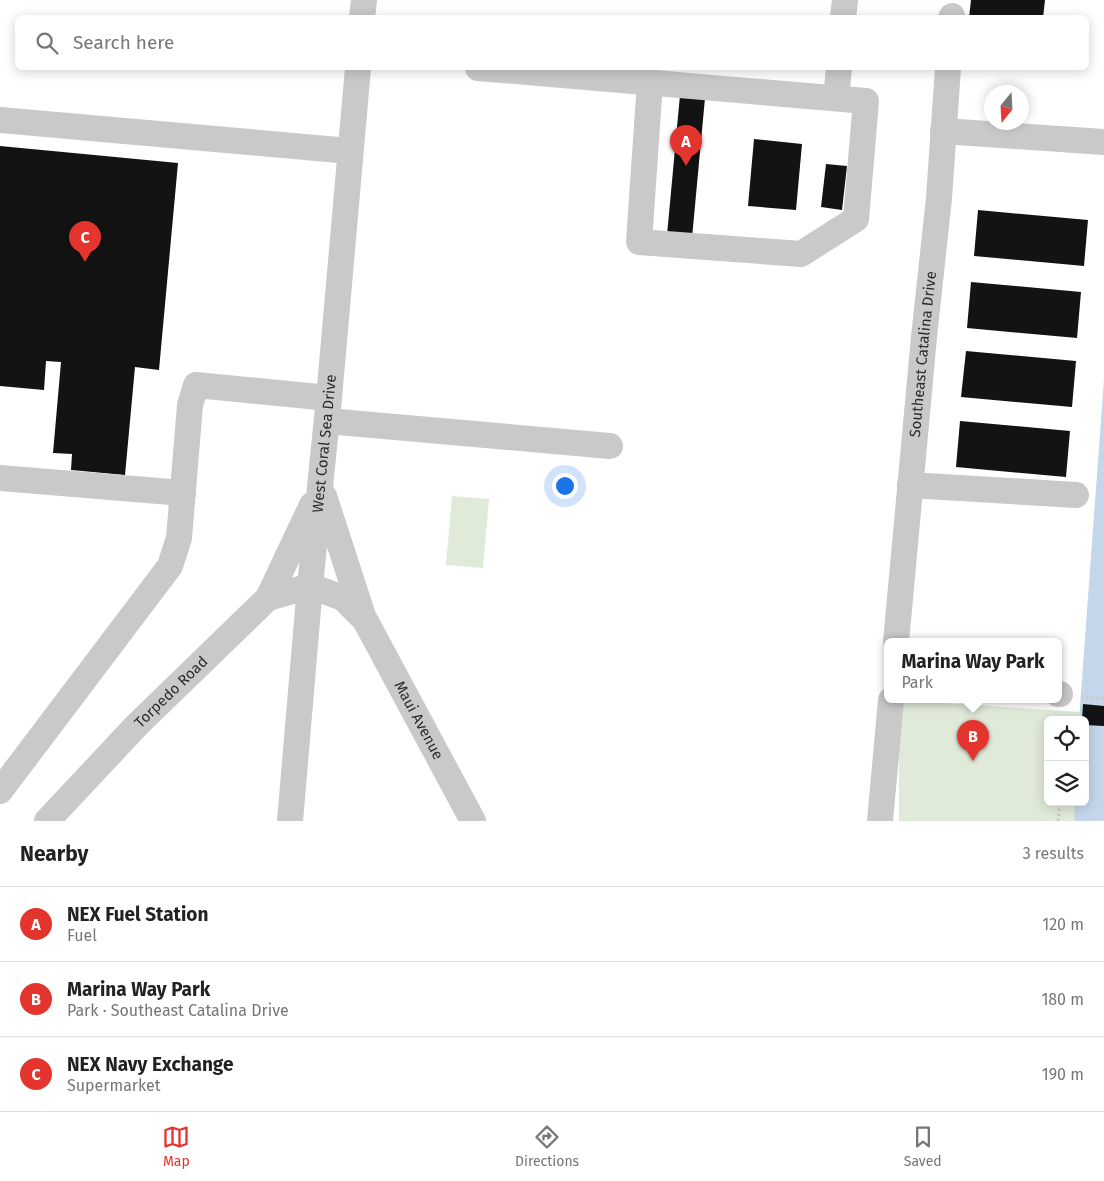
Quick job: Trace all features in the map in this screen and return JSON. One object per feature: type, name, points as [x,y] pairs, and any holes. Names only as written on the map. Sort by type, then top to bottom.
[{"type":"street","points":[[362,15],[364,0]]},
{"type":"street","points":[[844,15],[845,0]]},
{"type":"street","name":"West Coral Sea Drive","points":[[290,821],[358,70]]},
{"type":"street","points":[[503,70],[650,82],[836,98],[866,100],[856,219],[801,254],[639,242],[650,82]]},
{"type":"street","points":[[836,98],[839,70]]},
{"type":"street","name":"Southeast Catalina Drive","points":[[896,638],[938,208],[948,70]]},
{"type":"street","points":[[0,120],[350,151]]},
{"type":"street","points":[[944,131],[1104,142]]},
{"type":"street","points":[[0,791],[170,566],[179,538],[190,405],[196,385],[328,409],[610,446]]},
{"type":"street","points":[[0,478],[183,493]]},
{"type":"street","points":[[910,485],[1076,496]]},
{"type":"street","points":[[268,598],[320,486]]},
{"type":"street","name":"Maui Avenue","points":[[320,486],[365,620],[472,821]]},
{"type":"street","name":"Maui Avenue","points":[[310,586],[343,598],[365,620]]},
{"type":"street","name":"Torpedo Road","points":[[47,821],[137,725],[268,598],[310,586]]},
{"type":"street","points":[[880,821],[891,703]]},
{"type":"path","points":[[1066,695],[1104,699]]},
{"type":"path","points":[[1058,821],[1060,806]]},
{"type":"green space","points":[[452,496],[489,499],[483,568],[446,565]]},
{"type":"green space","points":[[899,703],[944,703],[1080,712],[1080,716],[1044,716],[1044,806],[1077,806],[1076,821],[899,821]]},
{"type":"water","points":[[1104,379],[1104,821],[1074,821],[1075,806],[1089,806],[1089,716],[1079,716]]},
{"type":"building","points":[[971,0],[1045,0],[1043,15],[969,15]]},
{"type":"building","points":[[680,95],[705,98],[692,238],[667,235]]},
{"type":"building","points":[[754,139],[802,144],[796,210],[748,206]]},
{"type":"building","points":[[0,146],[178,163],[159,370],[135,367],[125,475],[71,470],[72,454],[53,453],[61,362],[46,361],[44,390],[0,386]]},
{"type":"building","points":[[826,164],[847,166],[842,210],[821,207]]},
{"type":"building","points":[[978,210],[1088,220],[1084,266],[974,256]]},
{"type":"building","points":[[971,282],[1081,292],[1077,338],[967,328]]},
{"type":"building","points":[[966,351],[1076,361],[1072,407],[961,397]]},
{"type":"building","points":[[960,421],[1070,431],[1066,477],[956,467]]},
{"type":"building","points":[[1083,704],[1104,706],[1104,726],[1089,725],[1089,716],[1082,716]]},
{"type":"place","name":"NEX Fuel Station","points":[[686,166]]},
{"type":"place","name":"NEX Navy Exchange","points":[[85,262]]},
{"type":"place","name":"Marina Way Park","points":[[973,761]]}]
